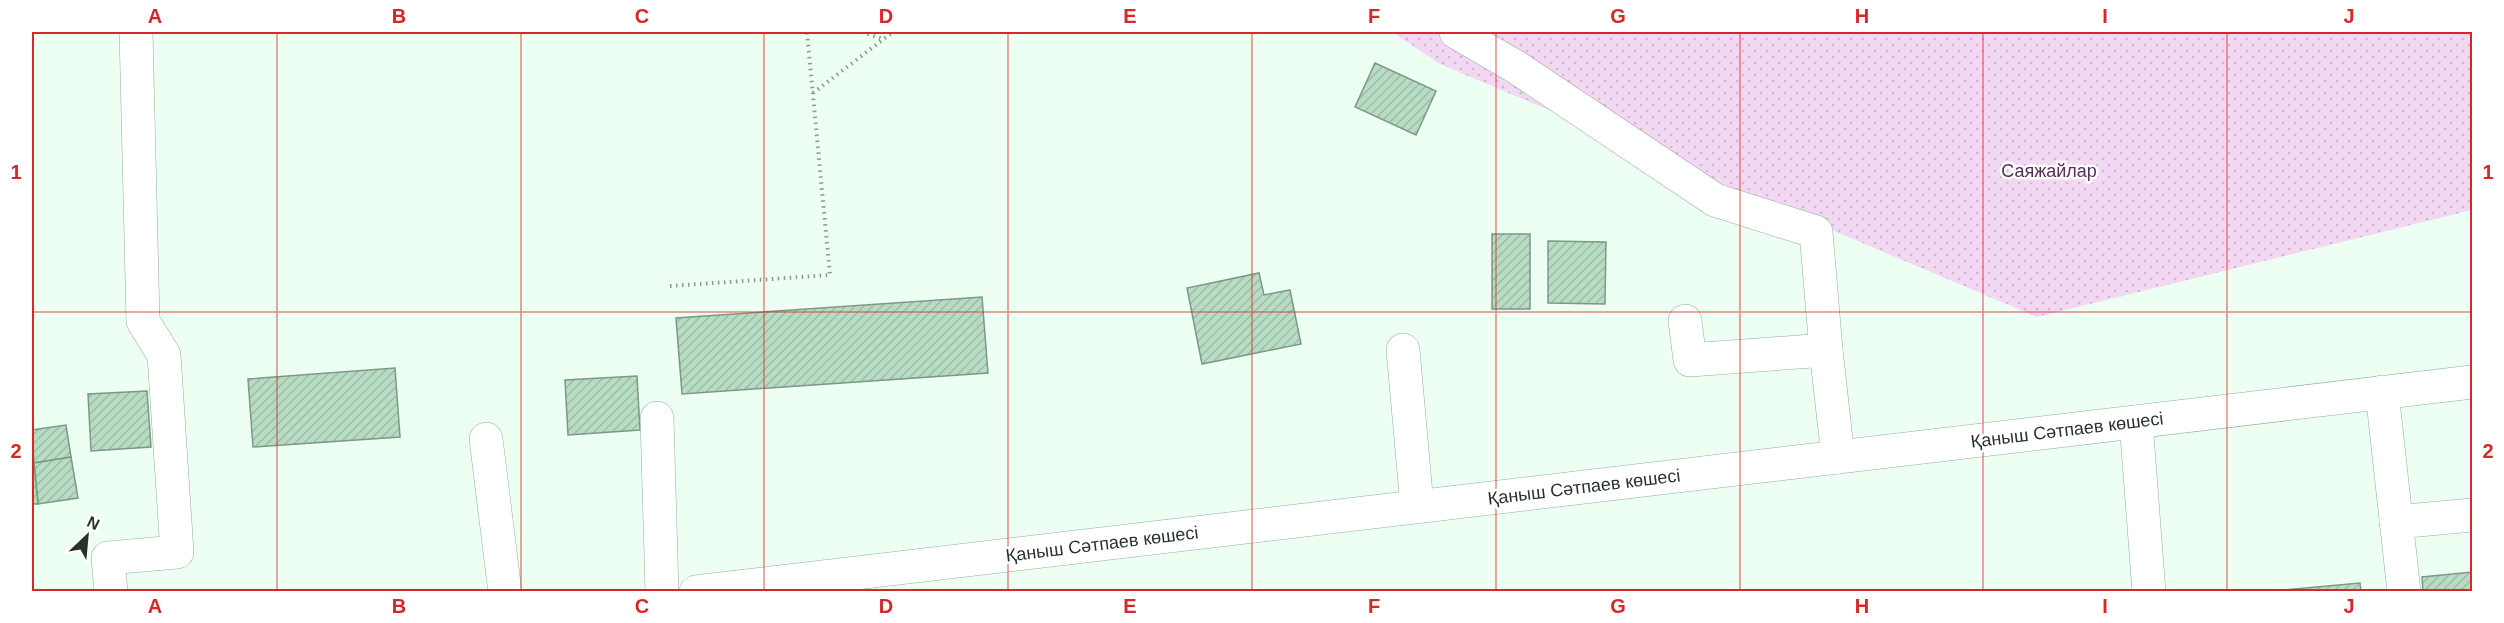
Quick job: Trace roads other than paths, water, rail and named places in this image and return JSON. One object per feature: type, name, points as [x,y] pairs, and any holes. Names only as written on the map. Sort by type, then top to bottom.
[{"type":"street","points":[[111,591],[108,558],[177,552],[164,355],[143,321],[136,32]]},
{"type":"street","points":[[1456,32],[1516,67],[1715,200],[1816,232],[1838,457]]},
{"type":"street","points":[[1508,32],[1516,67]]},
{"type":"street","points":[[1685,321],[1690,360],[1826,350]]},
{"type":"street","points":[[1403,350],[1417,506]]},
{"type":"street","name":"Қаныш Сәтпаев көшесі","points":[[696,591],[890,580],[1417,506],[2472,382]]},
{"type":"street","points":[[2382,392],[2404,591]]},
{"type":"street","points":[[657,418],[662,591]]},
{"type":"street","points":[[2136,422],[2149,591]]},
{"type":"street","points":[[486,439],[505,591]]},
{"type":"street","points":[[2396,522],[2472,515]]},
{"type":"park label","name":"Саяжайлар","points":[[2049,171]]}]
